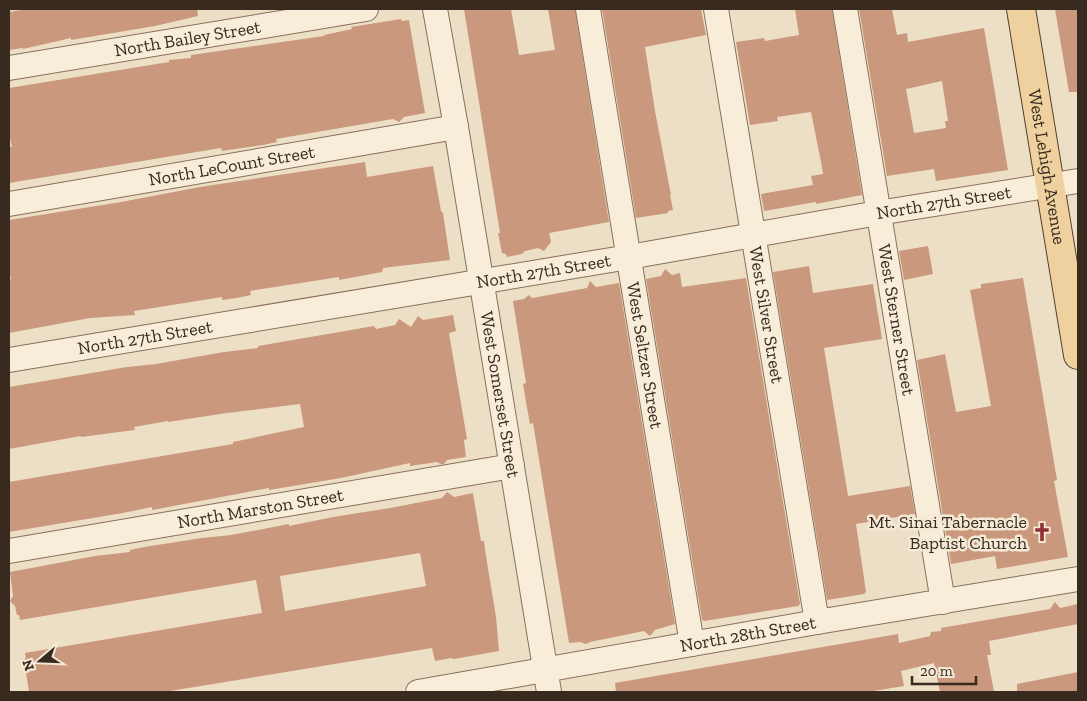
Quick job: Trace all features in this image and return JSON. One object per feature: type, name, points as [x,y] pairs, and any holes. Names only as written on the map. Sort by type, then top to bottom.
[{"type":"main road","name":"West Lehigh Avenue","points":[[1022,9],[1078,355]]},
{"type":"street","name":"North Bailey Street","points":[[9,68],[366,9]]},
{"type":"street","name":"West Somerset Street","points":[[435,9],[547,682]]},
{"type":"street","name":"West Seltzer Street","points":[[588,9],[692,644]]},
{"type":"street","name":"West Silver Street","points":[[716,9],[817,622]]},
{"type":"street","name":"West Sterner Street","points":[[845,9],[943,602]]},
{"type":"street","name":"North LeCount Street","points":[[9,204],[456,127]]},
{"type":"street","name":"North 27th Street","points":[[9,360],[1078,181]]},
{"type":"street","name":"North Marston Street","points":[[9,551],[512,466]]},
{"type":"street","name":"North 28th Street","points":[[418,692],[547,682],[692,644],[1078,579]]},
{"type":"building","points":[[28,9],[197,9],[198,16],[155,26],[71,40],[71,38],[23,49],[9,50],[9,12]]},
{"type":"building","points":[[464,9],[511,9],[519,55],[555,50],[548,9],[575,9],[609,222],[549,233],[551,242],[544,251],[538,248],[507,257],[506,254],[502,253]]},
{"type":"building","points":[[602,9],[701,9],[706,35],[645,47],[671,195],[673,210],[668,211],[668,213],[636,218]]},
{"type":"building","points":[[795,9],[832,9],[862,195],[764,211],[761,194],[813,185],[811,176],[823,174],[811,112],[777,117],[778,121],[750,125],[736,42],[764,38],[765,41],[799,35]]},
{"type":"building","points":[[859,9],[892,9],[897,35],[907,33],[908,42],[984,28],[1008,170],[936,181],[934,169],[887,176]],"holes":[[[942,81],[948,121],[945,121],[946,128],[914,133],[906,89]]]},
{"type":"building","points":[[1055,9],[1078,9],[1078,92],[1069,92]]},
{"type":"building","points":[[401,19],[402,21],[409,20],[425,113],[404,117],[399,122],[393,119],[276,139],[277,142],[263,145],[222,151],[221,148],[9,183],[9,147],[12,147],[9,134],[9,88],[169,62],[169,60],[191,58],[191,55],[324,36],[352,29],[351,27]]},
{"type":"building","points":[[365,162],[367,177],[433,166],[450,260],[383,268],[382,272],[339,280],[339,277],[250,291],[251,295],[237,298],[222,300],[222,297],[134,311],[135,315],[90,318],[9,333],[9,280],[11,279],[9,270],[9,220],[200,187]]},
{"type":"building","points":[[928,246],[933,274],[904,280],[899,251]]},
{"type":"building","points":[[809,266],[813,293],[873,284],[882,339],[824,348],[848,496],[910,486],[915,514],[856,524],[866,592],[864,594],[827,600],[773,272]]},
{"type":"building","points":[[665,269],[672,275],[680,273],[682,287],[746,278],[800,604],[798,606],[702,620],[646,279],[661,276]]},
{"type":"building","points":[[1023,278],[1057,480],[1054,481],[1068,557],[997,569],[995,556],[951,564],[917,360],[945,354],[956,412],[991,406],[970,290],[981,288],[981,284]]},
{"type":"building","points":[[590,281],[596,287],[619,283],[675,624],[655,630],[650,636],[644,631],[586,644],[580,642],[569,643],[533,423],[530,424],[523,384],[526,383],[513,301],[524,299],[529,295],[532,298],[587,288]]},
{"type":"building","points":[[453,315],[456,331],[449,333],[467,439],[464,440],[466,457],[447,460],[444,464],[437,462],[410,466],[410,463],[341,478],[269,490],[269,488],[152,510],[152,507],[9,532],[9,482],[233,444],[233,442],[304,427],[300,404],[168,421],[134,427],[135,430],[81,436],[9,449],[9,387],[258,348],[258,346],[374,326],[376,329],[395,325],[399,319],[411,327],[418,316],[423,320]]},
{"type":"building","points":[[447,492],[454,497],[473,493],[481,541],[484,541],[496,617],[499,651],[435,661],[432,648],[164,692],[29,692],[24,659],[26,658],[25,653],[262,613],[256,580],[20,620],[15,606],[10,601],[13,596],[10,572],[95,556],[130,552],[130,550],[144,547],[231,535],[289,524],[289,526],[442,498]],"holes":[[[420,553],[426,586],[285,611],[280,576]]]},
{"type":"building","points":[[1055,602],[1060,608],[1078,604],[1078,624],[989,641],[991,655],[987,655],[994,692],[940,692],[934,663],[901,671],[904,686],[867,692],[616,692],[615,683],[898,634],[899,643],[930,636],[931,632],[941,631],[941,628],[1050,609]]},
{"type":"building","points":[[1078,672],[1078,692],[1017,692],[1017,684]]},
{"type":"place","name":"Mt. Sinai Tabernacle Baptist Church","points":[[1042,532]]}]
